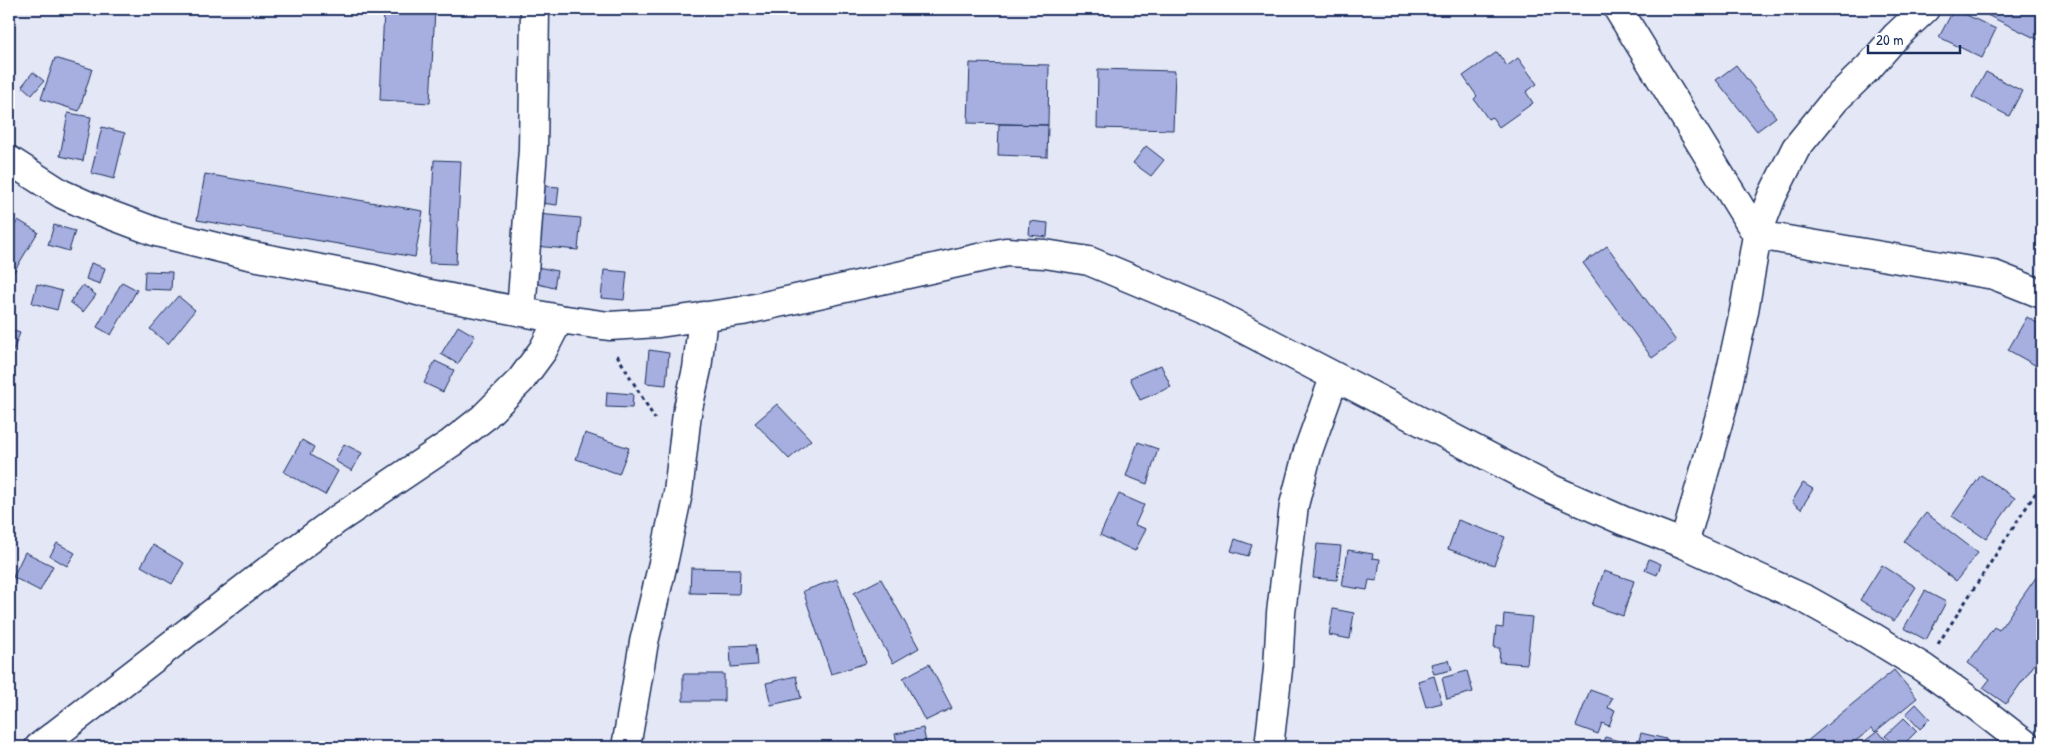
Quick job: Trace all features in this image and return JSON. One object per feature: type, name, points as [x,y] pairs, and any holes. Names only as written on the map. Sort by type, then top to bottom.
[{"type":"street","points":[[521,312],[533,150],[535,9]]},
{"type":"street","points":[[1618,9],[1757,235],[1994,275],[2042,294]]},
{"type":"street","points":[[1684,544],[1725,398],[1757,235],[1772,196],[1796,148],[1835,100],[1869,67],[1896,36],[1925,9]]},
{"type":"street","points":[[9,160],[62,194],[100,211],[156,232],[248,255],[373,279],[425,293],[559,319],[609,326],[659,323],[742,311],[1006,252],[1044,254],[1089,261],[1202,308],[1545,486],[1624,521],[1684,544],[1807,600],[1922,667],[1966,698],[2029,747]]},
{"type":"street","points":[[626,747],[644,642],[678,493],[703,316]]},
{"type":"street","points":[[39,747],[267,571],[335,521],[452,443],[483,418],[521,380],[543,350],[559,319]]},
{"type":"street","points":[[1269,747],[1278,669],[1281,612],[1294,505],[1308,451],[1334,378]]},
{"type":"path","points":[[609,326],[613,349],[658,424]]},
{"type":"path","points":[[1922,667],[2042,483]]},
{"type":"building","points":[[9,9],[16,9],[10,26],[9,26]]},
{"type":"building","points":[[384,9],[435,9],[430,103],[380,100]]},
{"type":"building","points":[[1954,9],[1996,29],[1982,58],[1939,37]]},
{"type":"building","points":[[1990,9],[2036,9],[2042,12],[2042,35],[2039,40],[1987,15]]},
{"type":"building","points":[[1497,52],[1507,66],[1518,58],[1537,84],[1526,92],[1533,103],[1499,127],[1492,117],[1488,119],[1474,99],[1477,96],[1463,76]]},
{"type":"building","points":[[55,58],[92,69],[79,111],[41,99]]},
{"type":"building","points":[[970,63],[1049,65],[1048,125],[968,123]]},
{"type":"building","points":[[1736,65],[1776,117],[1757,131],[1716,80]]},
{"type":"building","points":[[1098,69],[1175,71],[1173,130],[1097,128]]},
{"type":"building","points":[[33,72],[44,81],[32,95],[22,86]]},
{"type":"building","points":[[1986,72],[2022,91],[2009,116],[1972,97]]},
{"type":"building","points":[[68,113],[91,117],[83,161],[60,156]]},
{"type":"building","points":[[999,124],[1048,125],[1047,157],[998,155]]},
{"type":"building","points":[[102,127],[125,133],[114,179],[91,173]]},
{"type":"building","points":[[1146,146],[1164,160],[1151,176],[1133,163]]},
{"type":"building","points":[[434,160],[461,161],[456,264],[429,263]]},
{"type":"building","points":[[205,174],[423,211],[415,257],[197,220]]},
{"type":"building","points":[[535,185],[559,187],[557,205],[533,202]]},
{"type":"building","points":[[538,214],[581,218],[578,250],[535,246]]},
{"type":"building","points":[[18,220],[38,232],[9,280],[9,235]]},
{"type":"building","points":[[1030,221],[1048,223],[1047,237],[1029,235]]},
{"type":"building","points":[[54,225],[75,231],[69,251],[48,245]]},
{"type":"building","points":[[1607,246],[1676,341],[1652,358],[1583,263]]},
{"type":"building","points":[[91,263],[105,268],[100,284],[86,279]]},
{"type":"building","points":[[533,266],[557,271],[554,288],[530,282]]},
{"type":"building","points":[[604,270],[627,272],[624,300],[601,298]]},
{"type":"building","points":[[145,271],[172,272],[171,290],[144,289]]},
{"type":"building","points":[[122,282],[137,290],[111,335],[97,327]]},
{"type":"building","points":[[37,284],[62,291],[57,310],[32,303]]},
{"type":"building","points":[[83,285],[96,295],[83,312],[70,302]]},
{"type":"building","points":[[178,296],[195,310],[168,344],[150,329]]},
{"type":"building","points":[[2027,317],[2042,326],[2042,369],[2008,350]]},
{"type":"building","points":[[458,326],[475,336],[458,364],[441,354]]},
{"type":"building","points":[[9,329],[20,333],[9,361]]},
{"type":"building","points":[[649,350],[669,353],[666,385],[646,383]]},
{"type":"building","points":[[435,361],[454,370],[443,392],[424,383]]},
{"type":"building","points":[[1161,365],[1171,387],[1140,400],[1130,378]]},
{"type":"building","points":[[607,392],[633,394],[632,408],[606,407]]},
{"type":"building","points":[[777,404],[811,440],[789,459],[755,423]]},
{"type":"building","points":[[585,433],[629,448],[619,474],[576,459]]},
{"type":"building","points":[[302,440],[314,447],[310,455],[338,471],[325,495],[284,472]]},
{"type":"building","points":[[1138,442],[1158,449],[1147,484],[1126,476]]},
{"type":"building","points":[[344,444],[362,453],[352,471],[335,461]]},
{"type":"building","points":[[1981,475],[2015,498],[1986,539],[1952,516]]},
{"type":"building","points":[[1803,483],[1813,489],[1801,509],[1792,502]]},
{"type":"building","points":[[1119,494],[1144,505],[1135,525],[1146,529],[1135,551],[1100,535]]},
{"type":"building","points":[[1926,513],[1978,553],[1956,581],[1904,541]]},
{"type":"building","points":[[1458,520],[1505,537],[1494,565],[1448,549]]},
{"type":"building","points":[[1235,539],[1252,545],[1248,556],[1231,551]]},
{"type":"building","points":[[57,543],[75,553],[67,566],[50,556]]},
{"type":"building","points":[[1317,544],[1341,546],[1337,580],[1313,578]]},
{"type":"building","points":[[153,545],[184,563],[172,584],[141,566]]},
{"type":"building","points":[[1348,550],[1373,554],[1372,558],[1380,559],[1377,581],[1369,580],[1367,590],[1342,586]]},
{"type":"building","points":[[25,552],[53,566],[40,591],[13,577]]},
{"type":"building","points":[[1649,559],[1661,564],[1657,575],[1645,570]]},
{"type":"building","points":[[1882,565],[1916,587],[1894,621],[1860,600]]},
{"type":"building","points":[[691,568],[740,569],[739,594],[690,593]]},
{"type":"building","points":[[1604,571],[1634,581],[1623,616],[1592,605]]},
{"type":"building","points":[[2037,576],[2042,580],[2042,654],[2006,704],[1983,688],[1990,679],[1968,663],[1994,627],[1999,630]]},
{"type":"building","points":[[837,579],[866,663],[831,674],[803,591]]},
{"type":"building","points":[[881,579],[919,648],[893,663],[854,593]]},
{"type":"building","points":[[1925,591],[1946,602],[1926,640],[1904,628]]},
{"type":"building","points":[[1333,609],[1354,613],[1350,639],[1329,635]]},
{"type":"building","points":[[1504,614],[1532,617],[1527,664],[1499,662],[1500,648],[1494,648],[1496,627],[1503,628]]},
{"type":"building","points":[[755,645],[757,665],[731,667],[730,646]]},
{"type":"building","points":[[1449,660],[1452,670],[1434,674],[1431,664]]},
{"type":"building","points":[[929,664],[952,708],[925,721],[903,678]]},
{"type":"building","points":[[1894,670],[1917,698],[1875,732],[1872,728],[1848,747],[1800,747]]},
{"type":"building","points":[[1467,671],[1473,692],[1447,699],[1442,678]]},
{"type":"building","points":[[683,674],[724,674],[724,701],[683,701]]},
{"type":"building","points":[[796,676],[801,698],[771,705],[766,683]]},
{"type":"building","points":[[1434,676],[1442,703],[1426,707],[1418,681]]},
{"type":"building","points":[[1590,690],[1612,698],[1608,708],[1615,710],[1609,726],[1602,723],[1598,734],[1576,726]]},
{"type":"building","points":[[1916,704],[1930,719],[1920,729],[1906,714]]},
{"type":"building","points":[[1904,718],[1917,731],[1901,747],[1897,747],[1885,736]]},
{"type":"building","points":[[923,728],[927,747],[898,747],[895,734]]},
{"type":"building","points":[[1878,731],[1892,747],[1857,747]]},
{"type":"building","points":[[1641,733],[1666,739],[1664,747],[1637,747]]},
{"type":"building","points":[[1605,737],[1629,744],[1628,747],[1601,747]]}]
